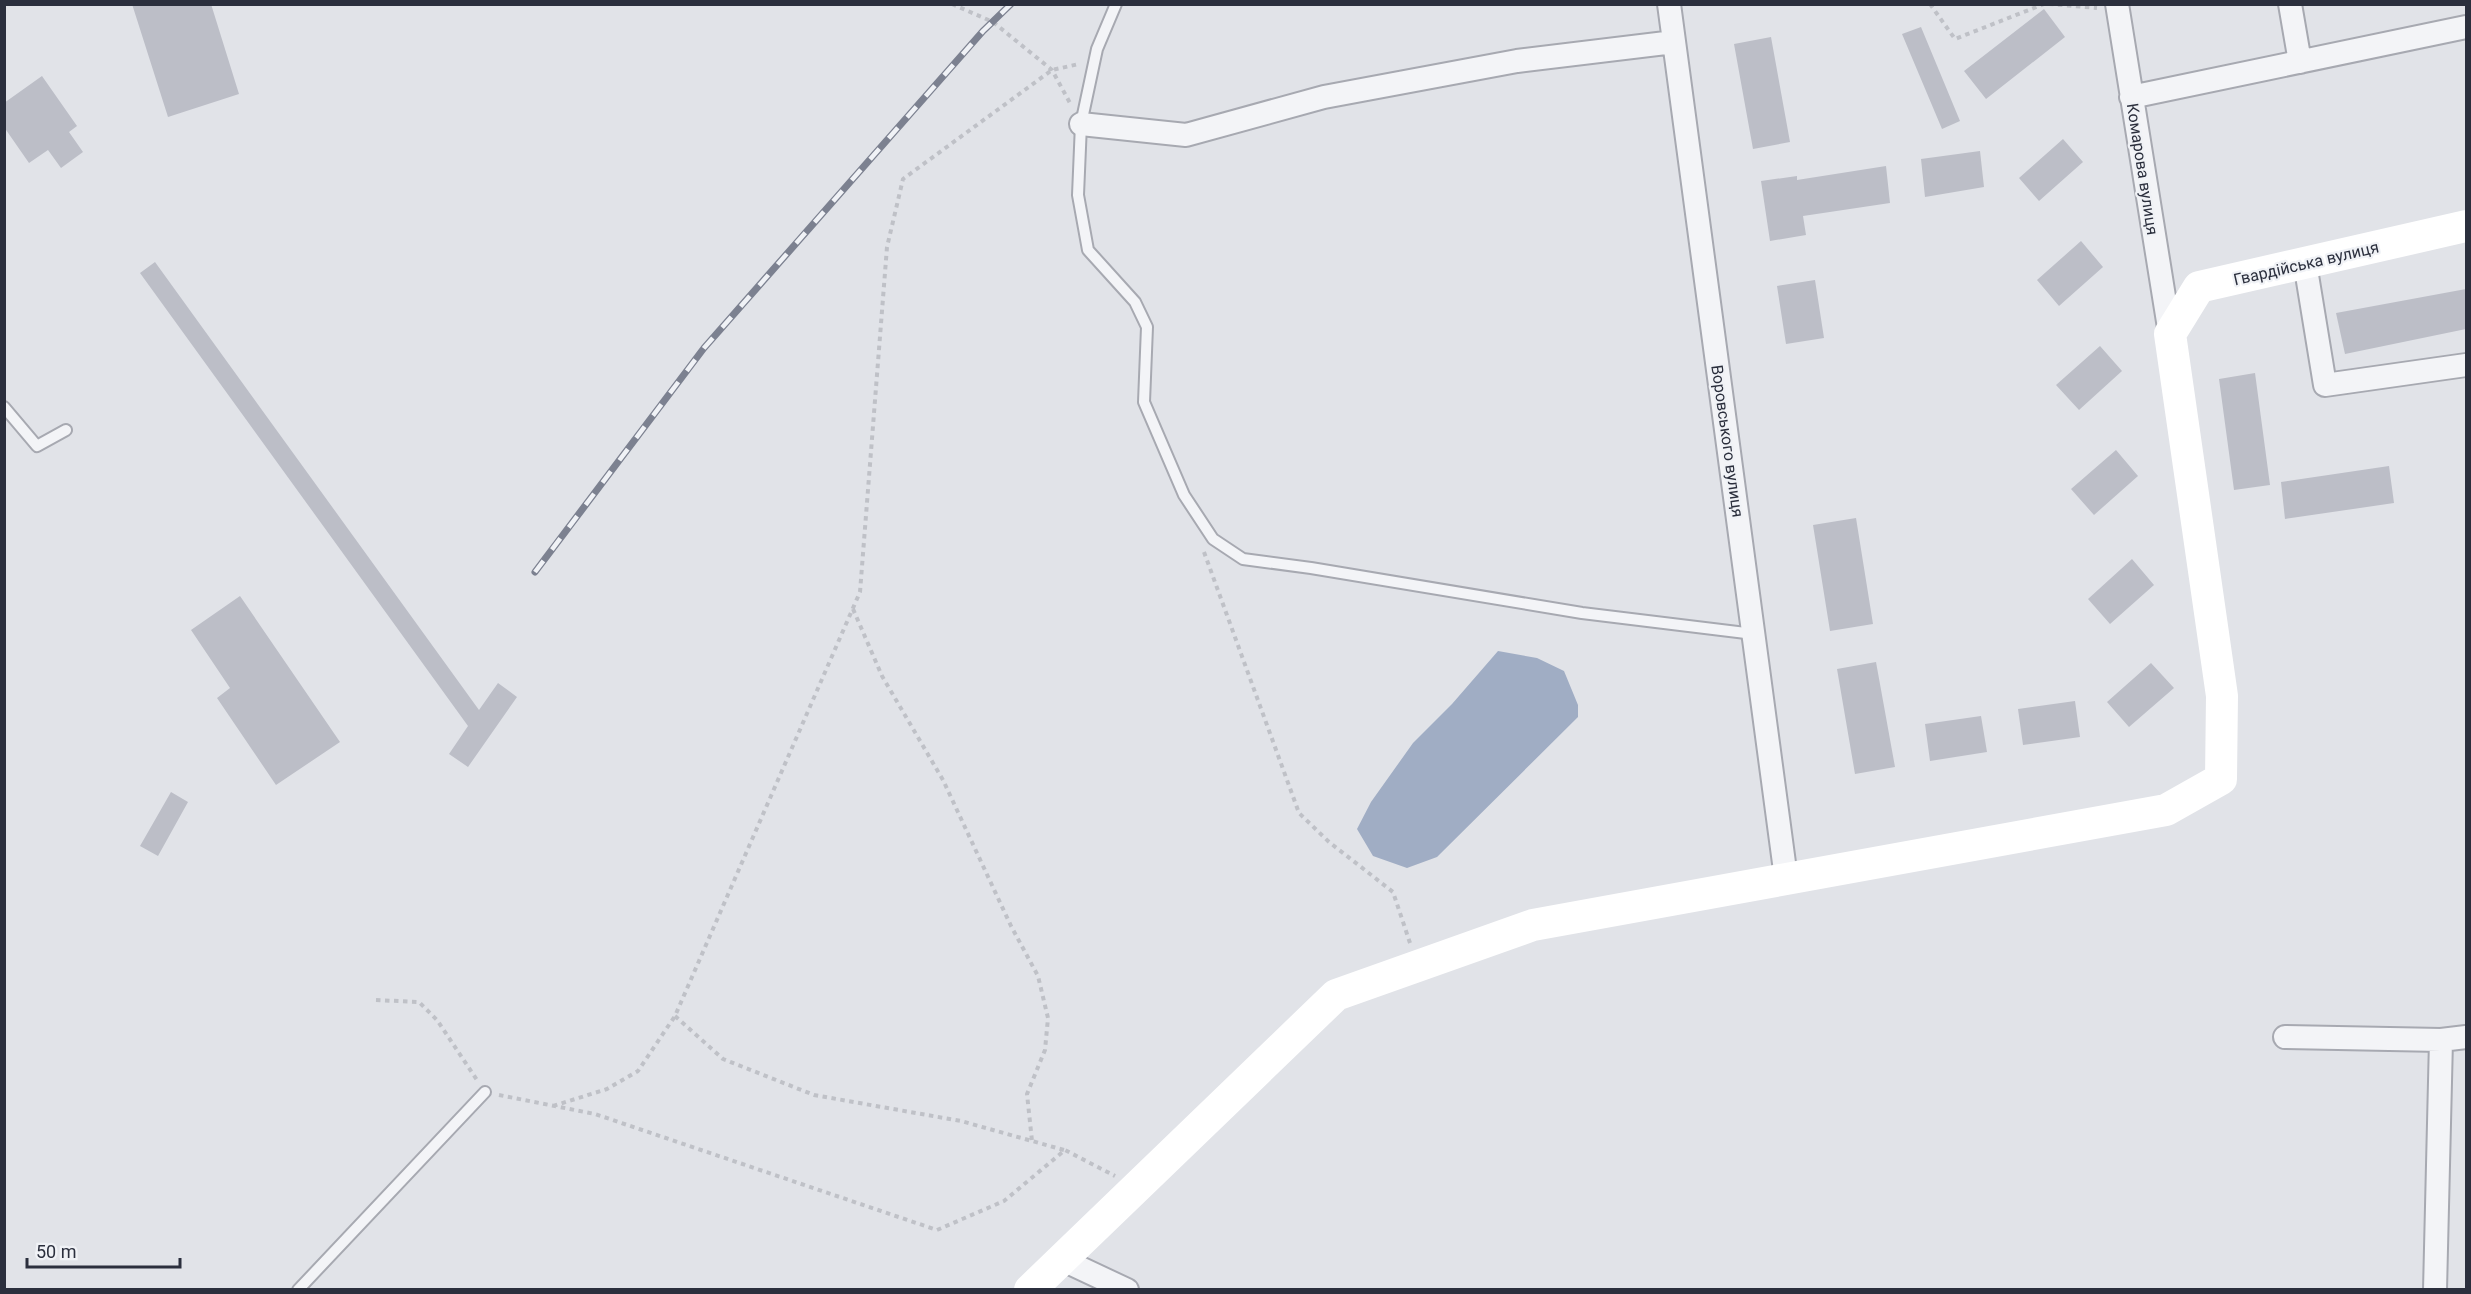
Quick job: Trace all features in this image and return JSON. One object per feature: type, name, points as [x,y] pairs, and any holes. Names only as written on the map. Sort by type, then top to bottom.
[{"type":"street","name":"Воровського вулиця","points":[[1669,4],[1786,878]]},
{"type":"street","points":[[2290,4],[2300,62]]},
{"type":"street","name":"Комарова вулиця","points":[[2117,7],[2170,334]]},
{"type":"street","points":[[2131,97],[2466,27]]},
{"type":"street","points":[[1081,124],[1186,135],[1324,97],[1517,61],[1674,42]]},
{"type":"street","name":"Гвардійська вулиця","points":[[2170,334],[2199,287],[2466,226]]},
{"type":"street","points":[[2305,263],[2325,385],[2466,365]]},
{"type":"street","points":[[1030,1290],[1336,995],[1533,925],[2166,810],[2221,780],[2222,696],[2170,334]]},
{"type":"street","points":[[2285,1037],[2441,1040],[2466,1037]]},
{"type":"street","points":[[2435,1290],[2441,1040]]},
{"type":"street","points":[[1061,1259],[1127,1290]]},
{"type":"lane","points":[[1116,4],[1095,60],[1081,124],[1078,195],[1088,250],[1134,303],[1147,327],[1144,402],[1184,495],[1213,539],[1243,559],[1311,568],[1582,613],[1754,634]]},
{"type":"lane","points":[[4,407],[38,446],[66,430]]},
{"type":"lane","points":[[298,1290],[486,1092]]},
{"type":"path","points":[[952,4],[993,22],[1052,70],[1081,124]]},
{"type":"path","points":[[1930,4],[1955,39],[2044,4]]},
{"type":"path","points":[[2049,4],[2117,7]]},
{"type":"path","points":[[554,1106],[607,1089],[638,1071],[675,1016],[860,592],[887,247],[903,179],[1052,70],[1095,60]]},
{"type":"path","points":[[1204,550],[1299,813],[1329,842],[1393,892],[1418,966]]},
{"type":"path","points":[[853,608],[882,676],[943,780],[1011,926],[1038,976],[1048,1018],[1045,1050],[1027,1094],[1032,1141]]},
{"type":"path","points":[[376,1000],[419,1002],[437,1020],[486,1092],[595,1114],[937,1230],[1004,1201],[1065,1150]]},
{"type":"path","points":[[675,1016],[723,1059],[814,1095],[961,1121],[1065,1150],[1137,1187]]},
{"type":"water","points":[[1498,651],[1537,658],[1564,671],[1578,705],[1578,717],[1437,857],[1407,868],[1373,856],[1357,829],[1371,802],[1413,743],[1452,704]]},
{"type":"building","points":[[132,4],[211,4],[239,94],[168,117]]},
{"type":"building","points":[[2044,9],[2065,37],[1986,99],[1964,71]]},
{"type":"building","points":[[1921,27],[1960,121],[1942,129],[1902,34]]},
{"type":"building","points":[[1771,37],[1790,142],[1753,149],[1734,44]]},
{"type":"building","points":[[42,76],[77,126],[69,132],[83,152],[61,168],[48,150],[29,163],[4,127],[4,103]]},
{"type":"building","points":[[2063,139],[2083,162],[2039,201],[2019,178]]},
{"type":"building","points":[[1980,151],[1984,187],[1925,197],[1921,159]]},
{"type":"building","points":[[1886,166],[1890,203],[1803,216],[1806,235],[1770,241],[1761,181],[1797,176],[1797,180]]},
{"type":"building","points":[[2081,241],[2103,267],[2059,306],[2037,280]]},
{"type":"building","points":[[155,262],[479,710],[498,683],[517,697],[468,767],[449,754],[468,726],[140,273]]},
{"type":"building","points":[[1815,280],[1824,338],[1786,344],[1777,286]]},
{"type":"building","points":[[2466,289],[2466,329],[2345,354],[2336,313]]},
{"type":"building","points":[[2100,346],[2122,371],[2079,410],[2056,385]]},
{"type":"building","points":[[2255,373],[2270,485],[2234,490],[2219,379]]},
{"type":"building","points":[[2116,450],[2138,476],[2094,515],[2071,489]]},
{"type":"building","points":[[2389,466],[2394,503],[2285,519],[2281,482]]},
{"type":"building","points":[[1856,518],[1873,624],[1830,631],[1813,525]]},
{"type":"building","points":[[2132,559],[2154,585],[2110,624],[2088,599]]},
{"type":"building","points":[[240,596],[340,742],[276,785],[217,698],[230,688],[191,630]]},
{"type":"building","points":[[1876,662],[1895,767],[1855,774],[1837,669]]},
{"type":"building","points":[[2151,663],[2174,688],[2129,727],[2107,702]]},
{"type":"building","points":[[2075,701],[2080,737],[2023,745],[2018,709]]},
{"type":"building","points":[[1981,716],[1987,752],[1930,761],[1925,724]]},
{"type":"building","points":[[171,792],[188,802],[158,856],[140,846]]},
{"type":"railway","points":[[535,572],[704,348],[983,31],[1011,4]]}]
